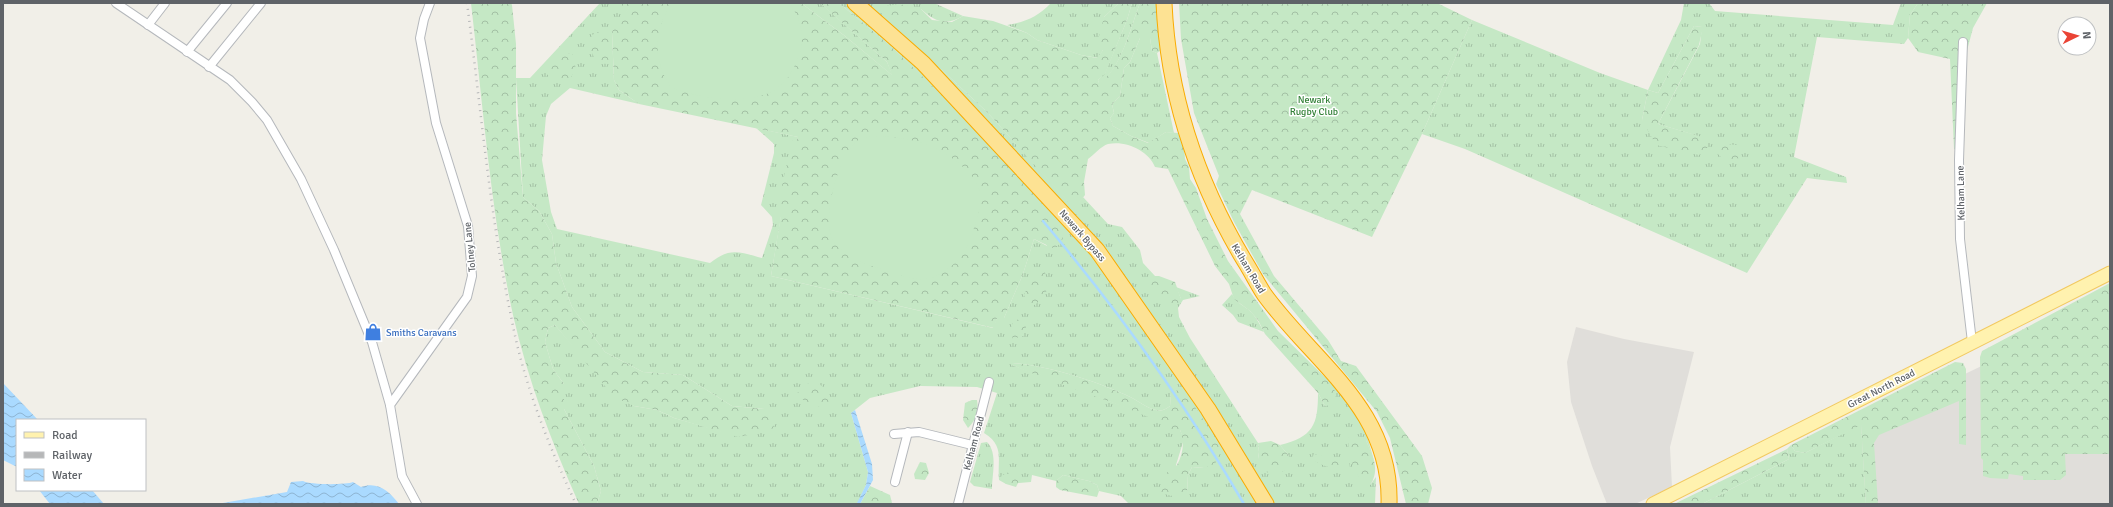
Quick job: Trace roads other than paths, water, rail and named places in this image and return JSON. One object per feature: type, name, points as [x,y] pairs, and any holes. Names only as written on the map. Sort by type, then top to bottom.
[{"type":"highway","name":"Newark Bypass","points":[[855,3],[884,27],[933,73],[1097,250],[1208,409],[1266,504]]},
{"type":"highway","name":"Kelham Road","points":[[1164,3],[1166,39],[1176,98],[1195,160],[1202,177],[1228,232],[1264,293],[1286,322],[1351,392],[1364,412],[1380,444],[1388,480],[1389,504]]},
{"type":"main road","name":"Great North Road","points":[[1653,504],[2110,273]]},
{"type":"street","points":[[116,3],[230,80],[252,102],[267,120],[301,179],[372,342],[390,404],[402,476],[417,504]]},
{"type":"street","points":[[148,25],[165,3]]},
{"type":"street","points":[[187,52],[227,3]]},
{"type":"street","points":[[209,67],[261,3]]},
{"type":"street","name":"Tolney Lane","points":[[390,404],[467,297],[472,276],[468,226],[436,123],[420,38],[424,19],[430,3]]},
{"type":"street","name":"Kelham Lane","points":[[1963,42],[1959,160],[1960,240],[1972,342]]},
{"type":"street","name":"Kelham Road","points":[[958,504],[989,382]]},
{"type":"street","points":[[895,482],[908,432]]},
{"type":"street","points":[[894,434],[919,432],[972,445]]},
{"type":"water","points":[[3,383],[37,419],[16,419],[16,466],[3,460]]},
{"type":"water","points":[[855,410],[872,464],[873,480],[860,504],[857,503],[866,485],[868,472],[851,413]]},
{"type":"water","points":[[303,481],[328,484],[353,482],[361,487],[367,485],[378,486],[387,491],[399,504],[217,504],[287,492],[291,482]]},
{"type":"water","points":[[40,491],[93,491],[104,504],[50,504]]},
{"type":"waterway","points":[[1043,221],[1098,289],[1150,358],[1222,466],[1244,504]]},
{"type":"railway","points":[[467,3],[486,163],[504,282],[517,345],[538,415],[576,504]]},
{"type":"place","name":"Smiths Caravans","points":[[373,332]]},
{"type":"park label","name":"Newark Rugby Club","points":[[1314,104]]}]
